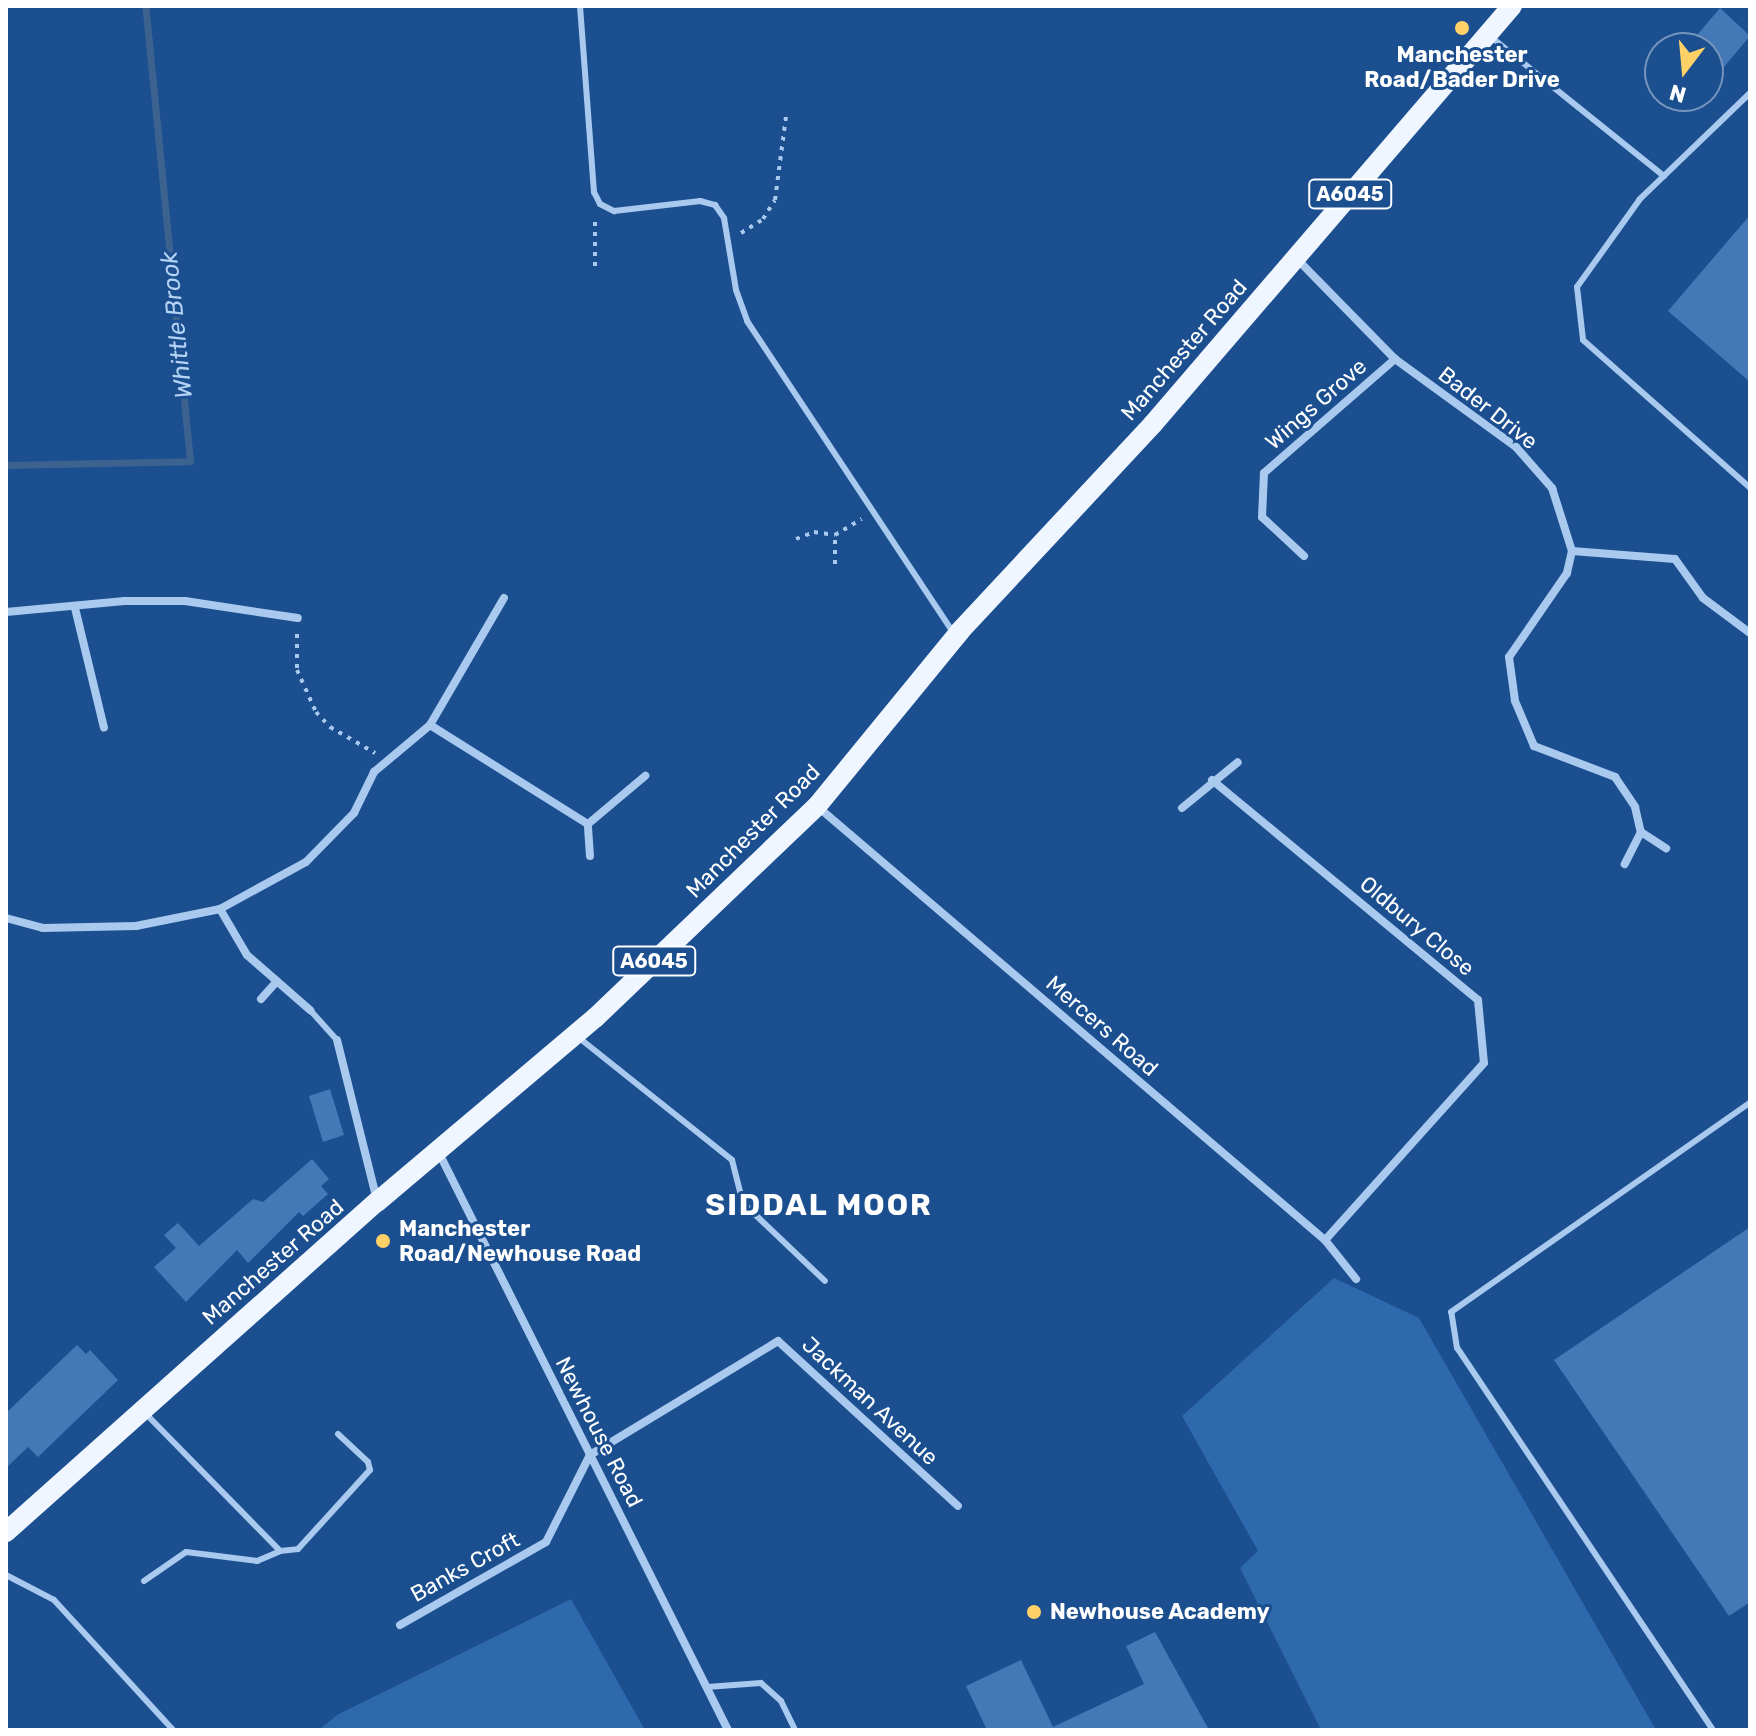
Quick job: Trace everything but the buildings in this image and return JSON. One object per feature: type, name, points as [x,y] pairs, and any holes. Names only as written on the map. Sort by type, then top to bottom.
[{"type":"main road","name":"Manchester Road","points":[[6,1532],[377,1202],[575,1034],[817,806],[956,636],[1153,424],[1512,6]]},
{"type":"street","name":"Bader Drive","points":[[1295,257],[1395,359],[1516,447],[1552,488],[1572,551]]},
{"type":"street","name":"Wings Grove","points":[[1304,556],[1262,517],[1264,473],[1395,359]]},
{"type":"street","points":[[1625,864],[1641,832],[1635,807],[1615,777],[1534,746],[1515,701],[1509,657],[1567,573],[1572,551],[1675,559],[1703,598],[1750,633]]},
{"type":"street","points":[[6,918],[43,928],[90,931],[220,909],[306,862],[354,813],[374,772],[430,725],[504,598]]},
{"type":"street","points":[[6,612],[75,608],[124,601],[185,601],[298,618]]},
{"type":"street","points":[[75,608],[104,728]]},
{"type":"street","points":[[430,725],[588,824]]},
{"type":"street","points":[[1182,808],[1212,780],[1238,762]]},
{"type":"street","points":[[588,824],[645,776]]},
{"type":"street","name":"Oldbury Close","points":[[1212,780],[1478,1000],[1484,1063],[1325,1240]]},
{"type":"street","name":"Mercers Road","points":[[817,806],[1325,1240],[1356,1279]]},
{"type":"street","points":[[588,824],[590,856]]},
{"type":"street","points":[[1641,832],[1666,848]]},
{"type":"street","points":[[220,909],[247,955],[310,1010]]},
{"type":"street","points":[[261,999],[277,981]]},
{"type":"street","points":[[337,1040],[377,1202]]},
{"type":"street","name":"Newhouse Road","points":[[437,1150],[728,1730]]},
{"type":"street","name":"Jackman Avenue","points":[[590,1455],[778,1341],[958,1506]]},
{"type":"street","name":"Banks Croft","points":[[400,1625],[546,1542],[590,1455]]},
{"type":"lane","points":[[580,6],[594,192],[600,204],[614,211],[700,201],[715,205],[729,241],[736,290],[747,321],[872,514],[956,636]]},
{"type":"lane","points":[[1488,35],[1664,176]]},
{"type":"lane","points":[[1750,93],[1640,199],[1577,287],[1583,340],[1750,488]]},
{"type":"lane","points":[[310,1010],[337,1040]]},
{"type":"lane","points":[[575,1034],[732,1160],[743,1203],[825,1281]]},
{"type":"lane","points":[[1713,1730],[1457,1348],[1451,1312],[1750,1103]]},
{"type":"lane","points":[[142,1410],[280,1551]]},
{"type":"lane","points":[[144,1581],[186,1552],[257,1561],[280,1551],[298,1549],[370,1470],[368,1462],[338,1434]]},
{"type":"lane","points":[[6,1575],[54,1600],[173,1730]]},
{"type":"lane","points":[[707,1687],[761,1683],[781,1701],[795,1730]]},
{"type":"path","points":[[729,241],[763,219],[775,200],[786,117]]},
{"type":"path","points":[[595,266],[594,221],[600,204]]},
{"type":"path","points":[[796,539],[814,532],[835,535],[872,514]]},
{"type":"path","points":[[835,535],[835,564]]},
{"type":"path","points":[[298,618],[297,670],[316,712],[330,727],[388,761]]},
{"type":"shaded area","points":[[1334,1278],[1419,1318],[1656,1730],[1321,1730],[1240,1568],[1258,1551],[1182,1416]]},
{"type":"shaded area","points":[[571,1599],[645,1730],[319,1730],[337,1715]]},
{"type":"waterway","name":"Whittle Brook","points":[[6,465],[190,461],[145,6]]},
{"type":"place","name":"Manchester Road/Bader Drive","points":[[1462,28]]},
{"type":"place","name":"Manchester Road/Newhouse Road","points":[[383,1241]]},
{"type":"place","name":"Newhouse Academy","points":[[1034,1612]]},
{"type":"district","name":"SIDDAL MOOR","points":[[819,1205]]}]
